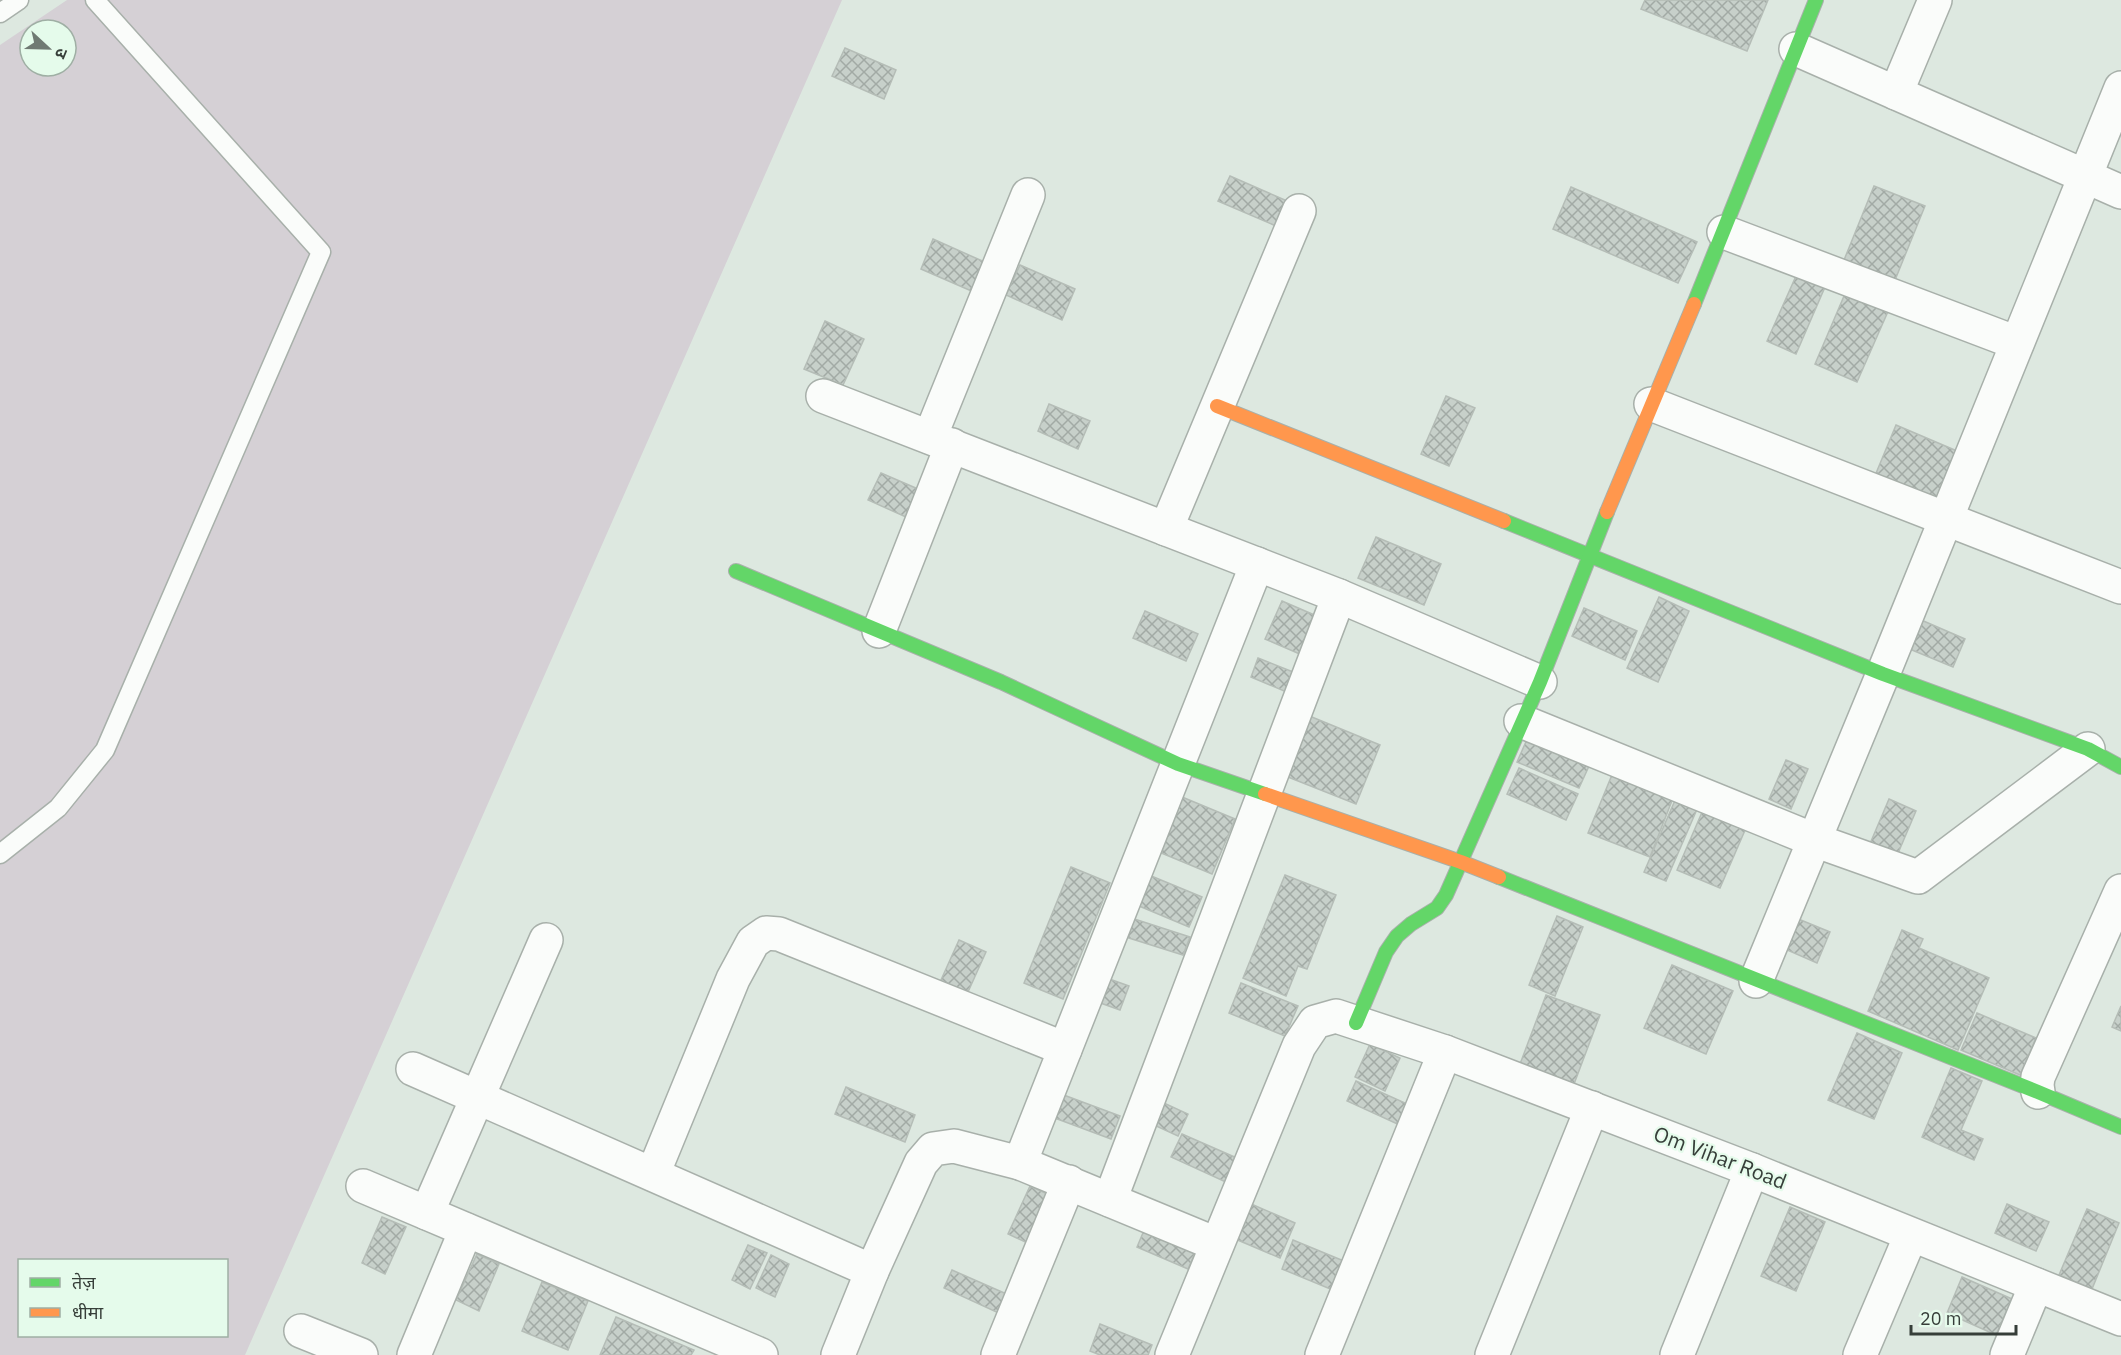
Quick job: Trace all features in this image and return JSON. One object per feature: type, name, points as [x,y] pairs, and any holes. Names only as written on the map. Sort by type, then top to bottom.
[{"type":"street","points":[[1356,1023],[1386,952],[1397,936],[1411,924],[1437,908],[1446,895],[1461,862],[1540,682],[1588,556],[1724,232],[1816,0]]},
{"type":"street","points":[[1896,93],[1935,0]]},
{"type":"street","points":[[1796,49],[2121,192]]},
{"type":"street","points":[[1756,981],[2121,88]]},
{"type":"street","points":[[879,631],[941,441],[1028,195]]},
{"type":"street","points":[[1166,529],[1299,211]]},
{"type":"street","points":[[1724,232],[2017,343]]},
{"type":"street","points":[[823,396],[1339,596],[1540,682]]},
{"type":"street","points":[[1651,404],[2121,587]]},
{"type":"street","points":[[1217,406],[1883,674],[2088,749],[2121,767]]},
{"type":"street","points":[[1020,1163],[1257,564]]},
{"type":"street","points":[[736,571],[1001,682],[1178,764],[1461,862],[2121,1127]]},
{"type":"street","points":[[1110,1200],[1339,596]]},
{"type":"street","points":[[1521,721],[1814,840],[1918,877],[2088,749]]},
{"type":"street","points":[[2038,1092],[2038,1077],[2111,939],[2121,891]]},
{"type":"street","points":[[653,1174],[733,979],[753,942],[766,933],[780,934],[1065,1049]]},
{"type":"street","points":[[427,1214],[546,940]]},
{"type":"street","name":"Om Vihar Road","points":[[1216,1244],[1299,1046],[1315,1022],[1336,1016],[1444,1052],[1592,1108],[2121,1319]]},
{"type":"street","points":[[1322,1355],[1444,1052]]},
{"type":"street","points":[[413,1069],[872,1271]]},
{"type":"street","points":[[1492,1355],[1592,1108]]},
{"type":"street","points":[[838,1355],[872,1271],[921,1163],[933,1149],[954,1146],[1020,1163],[1216,1244],[1172,1355]]},
{"type":"street","points":[[1677,1355],[1752,1170]]},
{"type":"street","points":[[998,1355],[1069,1182]]},
{"type":"street","points":[[363,1186],[761,1355]]},
{"type":"street","points":[[414,1355],[465,1230]]},
{"type":"street","points":[[1860,1355],[1911,1235]]},
{"type":"street","points":[[2007,1355],[2036,1284]]},
{"type":"street","points":[[302,1332],[361,1355]]},
{"type":"lane","points":[[0,13],[19,0]]},
{"type":"lane","points":[[0,854],[58,808],[105,750],[321,252],[95,0]]},
{"type":"shaded area","points":[[67,0],[842,0],[245,1355],[0,1355],[0,45],[18,33],[18,78],[78,78],[78,18],[40,18]]},
{"type":"building","points":[[1645,0],[1768,0],[1747,51],[1641,9]]},
{"type":"building","points":[[845,48],[896,70],[884,99],[832,76]]},
{"type":"building","points":[[1230,176],[1287,201],[1276,226],[1218,201]]},
{"type":"building","points":[[1874,186],[1925,206],[1893,285],[1842,265]]},
{"type":"building","points":[[1571,187],[1697,242],[1678,283],[1553,229]]},
{"type":"building","points":[[933,239],[989,264],[976,293],[921,269]]},
{"type":"building","points":[[1020,265],[1075,289],[1062,320],[1006,295]]},
{"type":"building","points":[[1800,267],[1828,280],[1796,354],[1767,341]]},
{"type":"building","points":[[1847,289],[1890,307],[1857,382],[1815,364]]},
{"type":"building","points":[[825,321],[864,339],[843,385],[804,369]]},
{"type":"building","points":[[1446,396],[1475,408],[1449,466],[1421,454]]},
{"type":"building","points":[[1049,404],[1090,421],[1078,449],[1038,431]]},
{"type":"building","points":[[1896,425],[1964,454],[1941,507],[1874,478]]},
{"type":"building","points":[[881,473],[918,489],[906,517],[868,500]]},
{"type":"building","points":[[1376,537],[1441,564],[1424,605],[1358,578]]},
{"type":"building","points":[[1659,597],[1689,611],[1658,682],[1627,668]]},
{"type":"building","points":[[1282,601],[1319,617],[1302,655],[1265,639]]},
{"type":"building","points":[[1584,608],[1637,631],[1625,660],[1572,636]]},
{"type":"building","points":[[1145,611],[1198,634],[1186,661],[1133,638]]},
{"type":"building","points":[[1912,616],[1965,639],[1953,667],[1900,645]]},
{"type":"building","points":[[1258,658],[1298,674],[1289,693],[1251,677]]},
{"type":"building","points":[[1307,715],[1380,745],[1356,804],[1283,775]]},
{"type":"building","points":[[1528,737],[1590,764],[1579,788],[1517,762]]},
{"type":"building","points":[[1786,760],[1808,769],[1791,809],[1769,799]]},
{"type":"building","points":[[1519,768],[1578,794],[1566,820],[1507,794]]},
{"type":"building","points":[[1614,770],[1675,793],[1650,857],[1588,833]]},
{"type":"building","points":[[1170,792],[1235,819],[1212,874],[1147,847]]},
{"type":"building","points":[[1676,798],[1698,807],[1666,881],[1644,872]]},
{"type":"building","points":[[1889,799],[1916,811],[1893,865],[1866,853]]},
{"type":"building","points":[[1703,810],[1746,828],[1720,888],[1677,870]]},
{"type":"building","points":[[1071,867],[1110,883],[1063,999],[1024,983]]},
{"type":"building","points":[[1144,873],[1202,897],[1189,927],[1132,903]]},
{"type":"building","points":[[1285,875],[1336,895],[1307,969],[1298,966],[1286,996],[1243,978]]},
{"type":"building","points":[[1122,915],[1190,937],[1183,955],[1116,934]]},
{"type":"building","points":[[1557,916],[1583,927],[1555,996],[1529,985]]},
{"type":"building","points":[[1791,916],[1830,932],[1817,963],[1778,946]]},
{"type":"building","points":[[1902,930],[1923,939],[1919,948],[1989,978],[1958,1050],[1868,1011]]},
{"type":"building","points":[[959,940],[986,952],[963,1003],[936,991]]},
{"type":"building","points":[[1672,965],[1733,991],[1706,1054],[1644,1028]]},
{"type":"building","points":[[1101,976],[1129,986],[1120,1010],[1092,1000]]},
{"type":"building","points":[[1241,983],[1298,1006],[1285,1036],[1229,1013]]},
{"type":"building","points":[[1546,995],[1600,1015],[1571,1092],[1517,1072]]},
{"type":"building","points":[[2121,1006],[2121,1031],[2112,1027]]},
{"type":"building","points":[[1977,1013],[2036,1038],[2020,1075],[1961,1050]]},
{"type":"building","points":[[1857,1033],[1902,1053],[1874,1119],[1828,1100]]},
{"type":"building","points":[[1370,1044],[1400,1058],[1385,1091],[1355,1077]]},
{"type":"building","points":[[1951,1068],[1982,1081],[1961,1130],[1983,1139],[1974,1160],[1922,1137]]},
{"type":"building","points":[[1356,1081],[1414,1107],[1404,1127],[1347,1101]]},
{"type":"building","points":[[846,1087],[915,1115],[905,1142],[835,1114]]},
{"type":"building","points":[[1053,1091],[1120,1116],[1111,1139],[1044,1114]]},
{"type":"building","points":[[1153,1098],[1188,1114],[1178,1136],[1143,1120]]},
{"type":"building","points":[[1182,1134],[1239,1159],[1228,1183],[1171,1157]]},
{"type":"building","points":[[1030,1186],[1054,1197],[1032,1245],[1008,1234]]},
{"type":"building","points":[[1242,1200],[1295,1223],[1280,1258],[1226,1235]]},
{"type":"building","points":[[2007,1204],[2049,1222],[2036,1251],[1995,1233]]},
{"type":"building","points":[[1790,1207],[1825,1222],[1796,1291],[1761,1276]]},
{"type":"building","points":[[2087,1209],[2119,1223],[2092,1289],[2059,1275]]},
{"type":"building","points":[[382,1217],[406,1227],[385,1274],[362,1263]]},
{"type":"building","points":[[1145,1228],[1196,1251],[1188,1269],[1137,1247]]},
{"type":"building","points":[[1293,1240],[1351,1264],[1340,1293],[1282,1269]]},
{"type":"building","points":[[748,1245],[767,1253],[750,1289],[732,1280]]},
{"type":"building","points":[[477,1254],[499,1264],[479,1311],[456,1300]]},
{"type":"building","points":[[771,1255],[789,1264],[775,1297],[756,1288]]},
{"type":"building","points":[[952,1270],[1011,1296],[1003,1315],[944,1288]]},
{"type":"building","points":[[1962,1277],[2012,1299],[1996,1335],[1947,1313]]},
{"type":"building","points":[[542,1282],[588,1301],[568,1350],[522,1331]]},
{"type":"building","points":[[616,1317],[694,1350],[691,1355],[600,1355]]},
{"type":"building","points":[[1100,1324],[1152,1345],[1148,1355],[1100,1355],[1090,1351]]},
{"type":"traffic: fast","points":[[1694,304],[1816,0]]},
{"type":"traffic: fast","points":[[1356,1023],[1386,952],[1397,936],[1411,924],[1437,908],[1446,895],[1540,682],[1607,512]]},
{"type":"traffic: fast","points":[[1504,521],[1883,674],[2088,749],[2121,767]]},
{"type":"traffic: fast","points":[[736,571],[1001,682],[1178,764],[1265,794]]},
{"type":"traffic: fast","points":[[1499,877],[2121,1127]]},
{"type":"traffic: slow","points":[[1607,512],[1694,304]]},
{"type":"traffic: slow","points":[[1217,406],[1504,521]]},
{"type":"traffic: slow","points":[[1265,794],[1499,877]]}]
